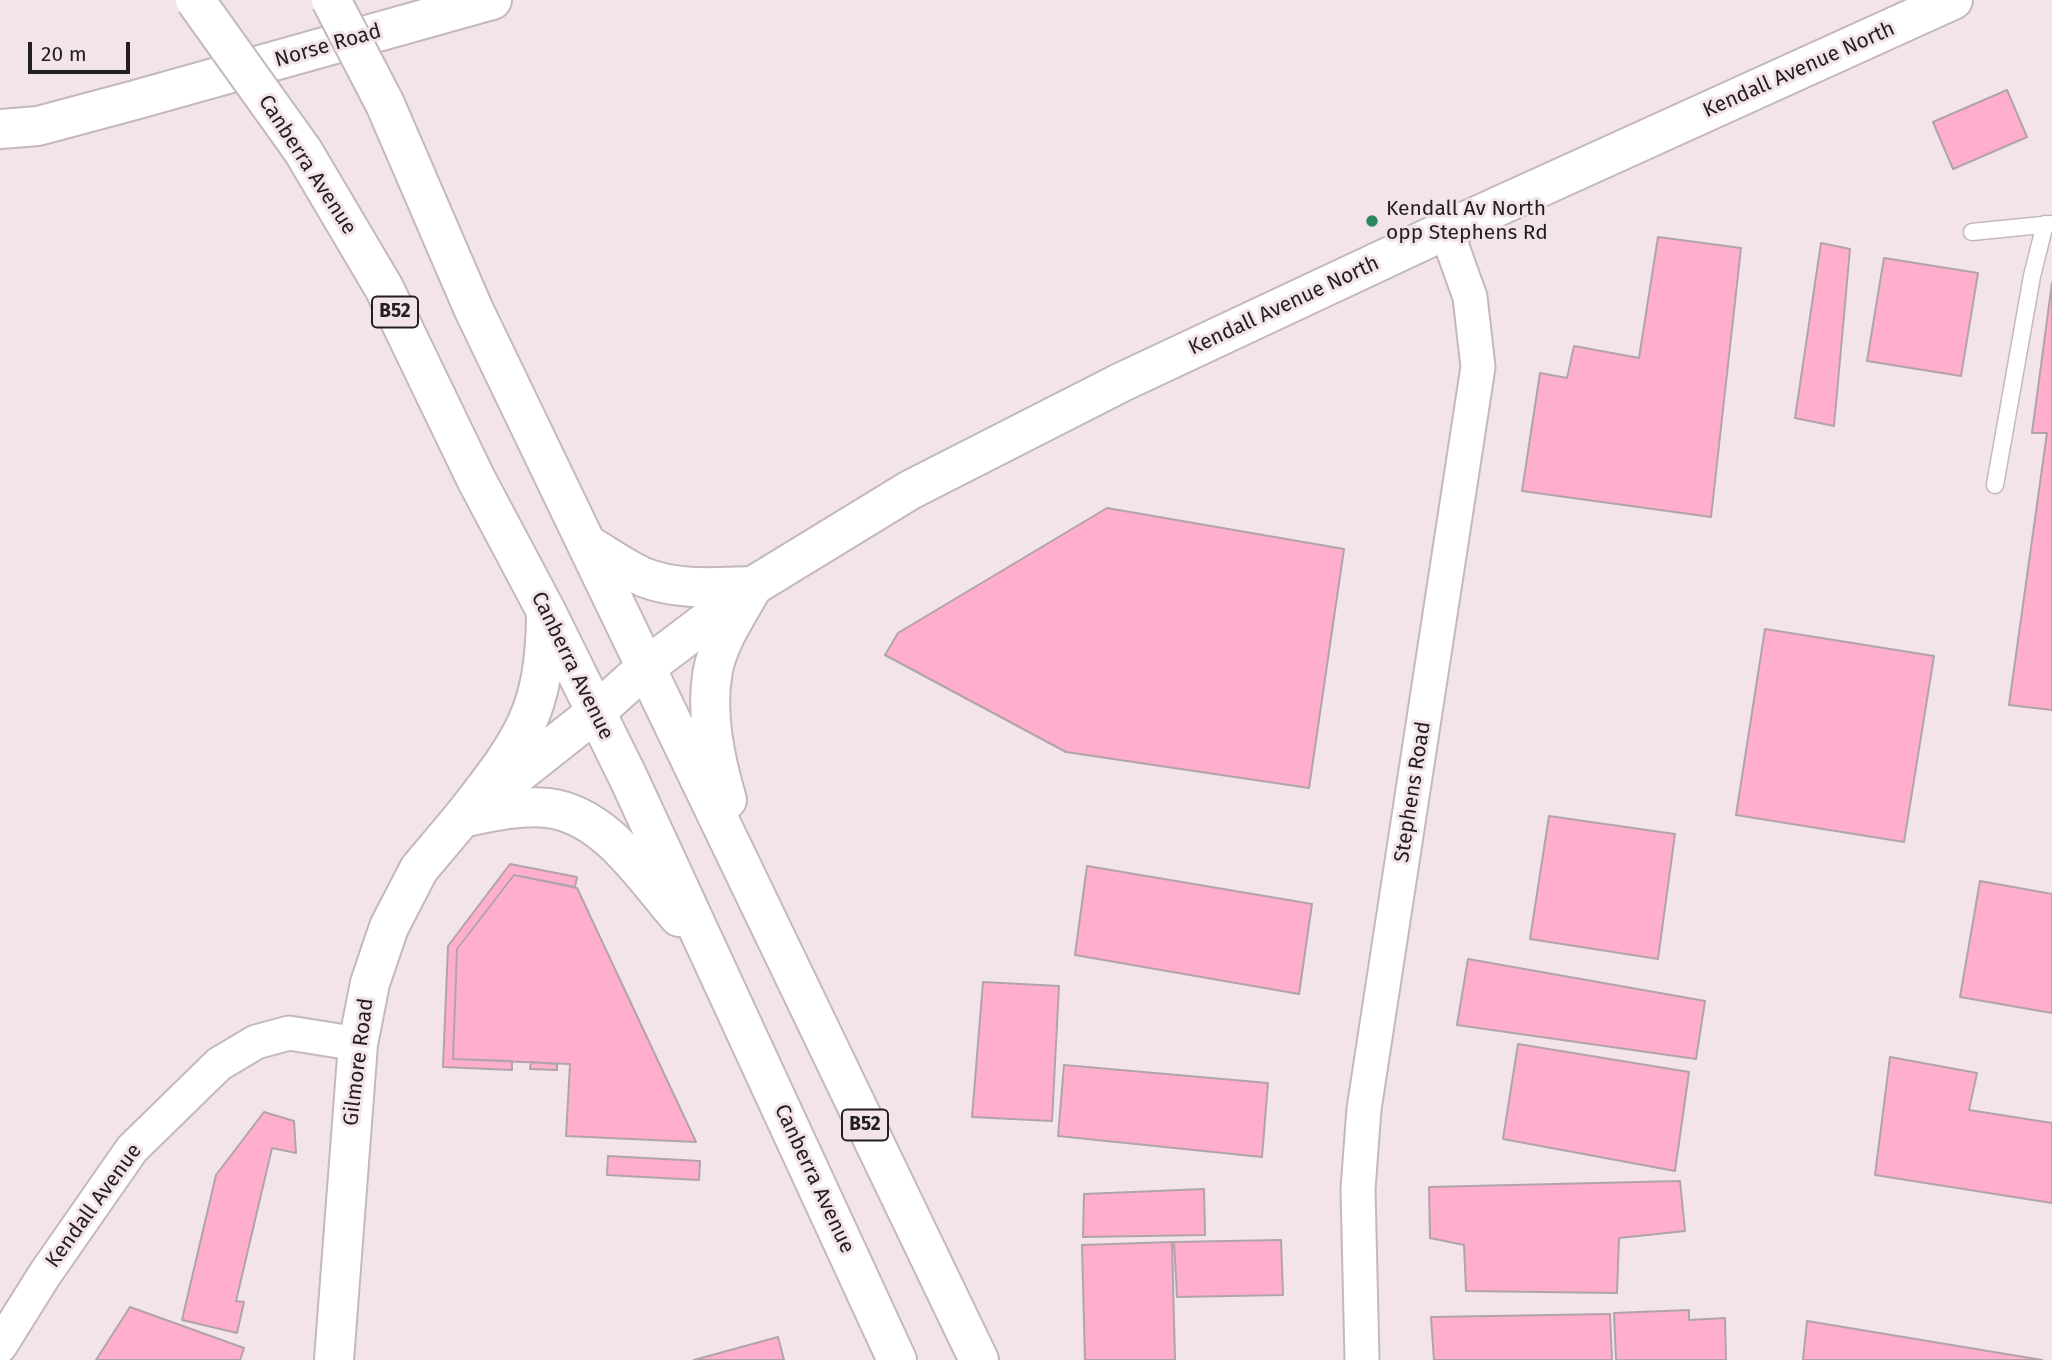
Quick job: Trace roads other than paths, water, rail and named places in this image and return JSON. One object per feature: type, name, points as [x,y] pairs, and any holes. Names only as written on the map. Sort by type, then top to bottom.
[{"type":"main road","name":"Canberra Avenue","points":[[195,0],[303,151],[384,288],[476,479],[546,611],[595,713],[708,950],[897,1360]]},
{"type":"main road","points":[[331,0],[385,104],[473,308],[590,546],[626,583],[702,588],[753,586]]},
{"type":"main road","name":"Norse Road","points":[[0,129],[38,126],[492,0]]},
{"type":"main road","name":"Kendall Avenue North","points":[[645,668],[753,586],[934,478],[1122,382],[1447,230],[1953,0]]},
{"type":"main road","name":"B52","points":[[626,583],[645,668],[979,1360]]},
{"type":"main road","points":[[752,890],[719,774],[710,702],[713,669],[724,640],[753,586]]},
{"type":"main road","points":[[462,818],[513,753],[529,724],[546,660],[546,611]]},
{"type":"main road","name":"Gilmore Road","points":[[334,1360],[358,1044],[370,983],[390,927],[419,869],[462,818],[595,713],[645,668]]},
{"type":"main road","points":[[462,818],[508,809],[549,808],[585,820],[611,840],[708,950]]},
{"type":"street","name":"Stephens Road","points":[[1363,1360],[1358,1189],[1364,1109],[1478,368],[1470,297],[1447,230]]},
{"type":"street","name":"Kendall Avenue","points":[[0,1346],[45,1274],[132,1149],[219,1064],[256,1042],[289,1033],[358,1044]]},
{"type":"lane","points":[[1972,232],[2048,224],[2032,276],[1995,485]]},
{"type":"place","name":"Kendall Av North opp Stephens Rd","points":[[1372,221]]}]
